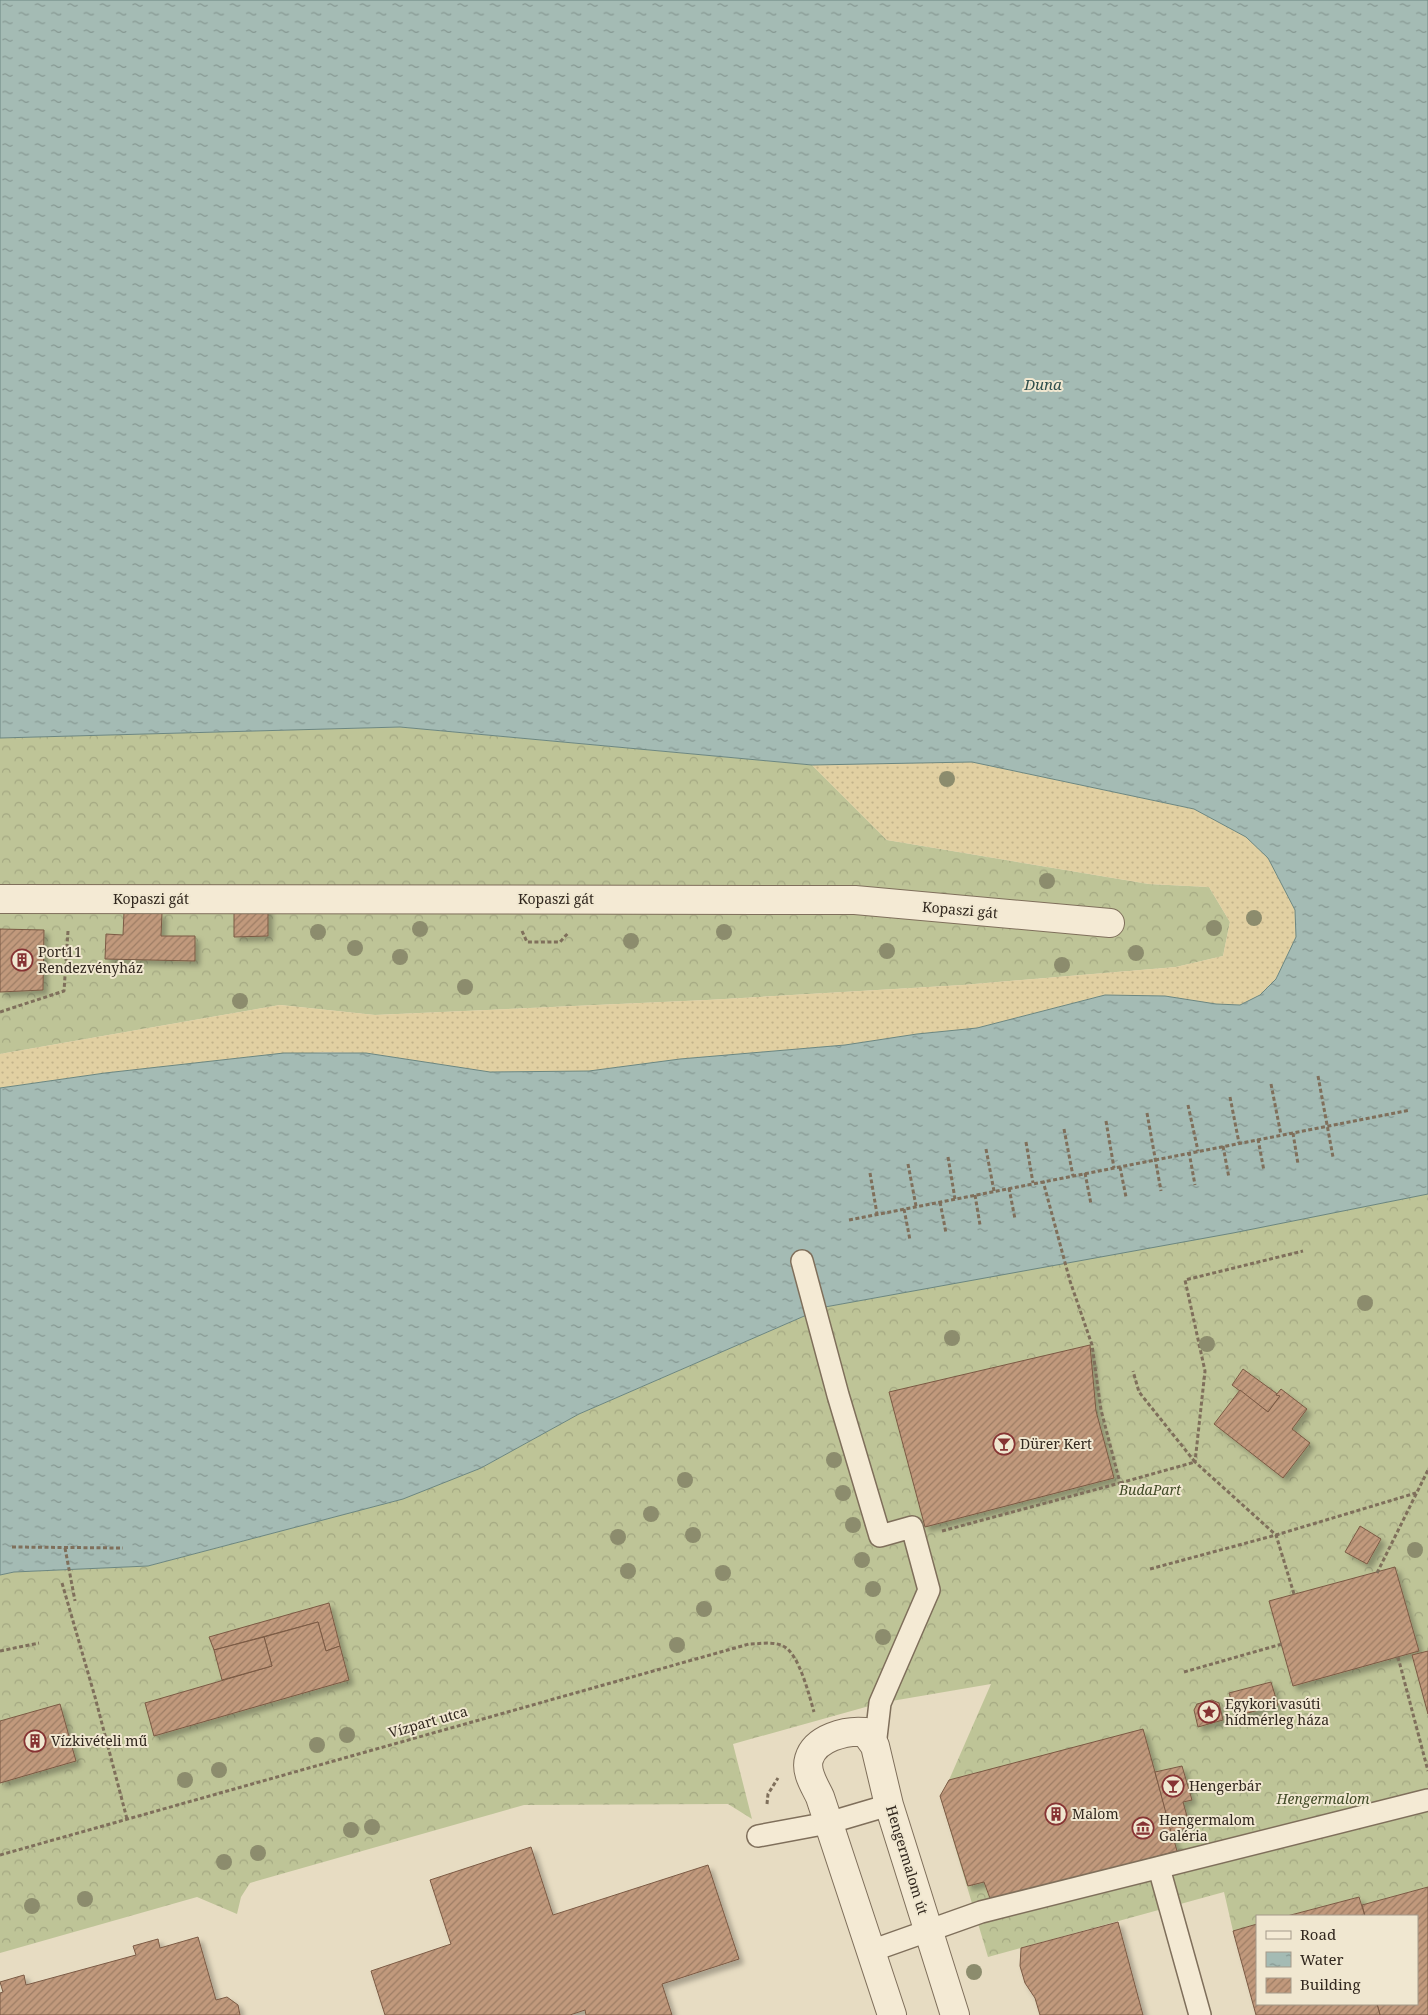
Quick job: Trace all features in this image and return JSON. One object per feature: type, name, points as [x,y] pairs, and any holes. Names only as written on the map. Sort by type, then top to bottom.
[{"type":"street","name":"Kopaszi gát","points":[[0,899],[854,900],[1110,923]]},
{"type":"street","points":[[875,1746],[865,1732],[854,1730],[828,1739],[817,1733],[808,1760],[810,1776],[820,1797],[892,2015]]},
{"type":"street","name":"Hengermalom út","points":[[875,1746],[889,1804],[955,2015]]},
{"type":"lane","name":"Hengermalom út","points":[[802,1261],[838,1395],[880,1536],[912,1527],[929,1590],[880,1703],[875,1746]]},
{"type":"lane","points":[[871,1951],[981,1912],[1428,1800]]},
{"type":"lane","points":[[758,1836],[828,1823],[889,1804]]},
{"type":"lane","points":[[1159,1868],[1200,2015]]},
{"type":"path","points":[[0,1012],[64,990],[70,899]]},
{"type":"path","points":[[1318,1076],[1333,1157]]},
{"type":"path","points":[[1271,1084],[1281,1135]]},
{"type":"path","points":[[1230,1097],[1239,1143]]},
{"type":"path","points":[[1188,1105],[1198,1151]]},
{"type":"path","points":[[849,1220],[1410,1110]]},
{"type":"path","points":[[1147,1113],[1161,1191]]},
{"type":"path","points":[[1106,1121],[1114,1168]]},
{"type":"path","points":[[1064,1129],[1073,1176]]},
{"type":"path","points":[[1292,1132],[1298,1164]]},
{"type":"path","points":[[1258,1139],[1264,1170]]},
{"type":"path","points":[[1026,1142],[1033,1183]]},
{"type":"path","points":[[1224,1146],[1229,1178]]},
{"type":"path","points":[[986,1149],[994,1191]]},
{"type":"path","points":[[1189,1152],[1195,1185]]},
{"type":"path","points":[[948,1157],[955,1199]]},
{"type":"path","points":[[908,1164],[916,1206]]},
{"type":"path","points":[[1120,1166],[1126,1197]]},
{"type":"path","points":[[870,1173],[877,1214]]},
{"type":"path","points":[[1086,1173],[1091,1204]]},
{"type":"path","points":[[1044,1181],[1070,1281],[1092,1345],[1101,1410],[1120,1483]]},
{"type":"path","points":[[1009,1188],[1014,1219]]},
{"type":"path","points":[[975,1195],[980,1225]]},
{"type":"path","points":[[940,1202],[946,1233]]},
{"type":"path","points":[[904,1209],[910,1240]]},
{"type":"path","points":[[1195,1462],[1205,1371],[1185,1280],[1304,1251]]},
{"type":"path","points":[[1133,1371],[1139,1392],[1195,1462],[1276,1534],[1294,1594]]},
{"type":"path","points":[[937,1533],[1195,1462]]},
{"type":"path","points":[[1377,1573],[1428,1470]]},
{"type":"path","points":[[1150,1569],[1416,1493]]},
{"type":"path","points":[[12,1546],[123,1548]]},
{"type":"path","points":[[65,1548],[75,1602]]},
{"type":"path","points":[[62,1583],[95,1697],[127,1819]]},
{"type":"path","name":"Vízpart utca","points":[[0,1855],[749,1644],[770,1643],[785,1646],[797,1662],[817,1733]]},
{"type":"path","points":[[0,1651],[39,1644]]},
{"type":"path","points":[[1184,1672],[1282,1644]]},
{"type":"path","points":[[1398,1657],[1428,1770]]},
{"type":"green space","points":[[400,727],[812,765],[887,840],[1149,884],[1209,887],[1230,922],[1223,956],[1176,967],[963,985],[707,1000],[375,1015],[280,1005],[0,1054],[0,738]]},
{"type":"green space","name":"BudaPart","points":[[1428,1193],[1428,1887],[1362,1905],[1359,1897],[1291,1915],[1256,1915],[1256,1924],[1233,1931],[1224,1892],[988,1957],[940,1796],[949,1780],[991,1684],[880,1703],[733,1744],[752,1819],[728,1804],[524,1805],[250,1883],[241,1897],[237,1914],[197,1897],[0,1953],[0,1575],[14,1572],[148,1566],[402,1499],[481,1468],[579,1414],[825,1307]]},
{"type":"sand","points":[[972,762],[1194,809],[1246,837],[1268,858],[1295,910],[1296,937],[1276,979],[1260,995],[1240,1005],[1216,1004],[1165,996],[1105,995],[977,1028],[917,1034],[845,1045],[680,1059],[589,1071],[490,1072],[366,1053],[322,1052],[105,1073],[0,1088],[0,1054],[280,1005],[375,1015],[707,1000],[963,985],[1176,967],[1223,956],[1230,922],[1209,887],[1149,884],[887,840],[812,765]]},
{"type":"water","name":"Duna","points":[[0,0],[1428,0],[1428,1194],[1233,1233],[825,1307],[579,1414],[481,1468],[403,1499],[148,1566],[14,1572],[0,1575],[0,1088],[105,1073],[284,1053],[366,1053],[490,1072],[589,1071],[680,1059],[845,1045],[917,1034],[977,1028],[1105,995],[1165,996],[1216,1004],[1240,1005],[1260,995],[1276,979],[1296,937],[1295,910],[1268,858],[1246,837],[1194,809],[972,762],[812,765],[400,727],[0,738]]},
{"type":"building","points":[[234,908],[268,908],[268,936],[234,937]]},
{"type":"building","points":[[124,912],[162,913],[161,936],[195,936],[195,961],[105,959],[106,934],[123,935]]},
{"type":"building","name":"Port11 Rendezvényház","points":[[0,929],[44,930],[43,990],[0,992]]},
{"type":"building","name":"Dürer Kert","points":[[1090,1345],[1096,1411],[1114,1478],[925,1527],[889,1392]]},
{"type":"building","points":[[1243,1369],[1280,1396],[1268,1412],[1232,1385]]},
{"type":"building","points":[[1281,1389],[1307,1409],[1292,1429],[1310,1443],[1283,1478],[1214,1424],[1240,1390],[1268,1412],[1280,1396],[1276,1395]]},
{"type":"building","points":[[1360,1526],[1381,1539],[1367,1564],[1345,1552]]},
{"type":"building","points":[[1395,1567],[1419,1651],[1293,1686],[1269,1601]]},
{"type":"building","points":[[329,1603],[340,1646],[326,1651],[318,1622],[214,1650],[209,1637]]},
{"type":"building","points":[[318,1622],[326,1651],[340,1646],[349,1680],[154,1736],[145,1703],[272,1666],[264,1637]]},
{"type":"building","points":[[264,1637],[272,1666],[222,1680],[214,1650]]},
{"type":"building","points":[[1428,1651],[1428,1714],[1412,1655]]},
{"type":"building","points":[[1271,1682],[1278,1705],[1236,1716],[1229,1693]]},
{"type":"building","points":[[1212,1700],[1219,1703],[1223,1720],[1198,1727],[1194,1710],[1197,1704]]},
{"type":"building","name":"Vízkivételi mű","points":[[60,1704],[76,1761],[0,1783],[0,1721]]},
{"type":"building","name":"Malom","points":[[1143,1729],[1177,1851],[991,1901],[984,1882],[968,1886],[940,1796],[949,1780]]},
{"type":"building","name":"Hengerbár","points":[[1182,1766],[1192,1800],[1183,1802],[1190,1827],[1171,1832],[1155,1772]]},
{"type":"building","points":[[531,1847],[553,1915],[708,1865],[739,1959],[662,1984],[672,2015],[586,2015],[585,2010],[570,2015],[385,2015],[371,1971],[451,1944],[430,1880]]},
{"type":"building","points":[[1428,1887],[1428,2015],[1380,2015],[1377,2005],[1418,2005],[1418,1915],[1365,1915],[1362,1905]]},
{"type":"building","points":[[1359,1897],[1365,1915],[1291,1915]]},
{"type":"building","points":[[1118,1922],[1143,2015],[1040,2015],[1035,1998],[1025,1983],[1020,1966],[1021,1948]]},
{"type":"building","points":[[1256,1924],[1256,2005],[1377,2005],[1380,2015],[1256,2015],[1233,1931]]},
{"type":"building","points":[[198,1937],[216,2000],[227,1997],[238,2005],[240,2015],[0,2015],[0,1993],[3,1992],[0,1982],[24,1975],[26,1985],[136,1955],[133,1946],[158,1939],[160,1948]]},
{"type":"place","name":"Port11 Rendezvényház","points":[[22,960]]},
{"type":"place","name":"Dürer Kert","points":[[1004,1444]]},
{"type":"place","name":"Egykori vasúti hídmérleg háza","points":[[1209,1712]]},
{"type":"place","name":"Vízkivételi mű","points":[[35,1741]]},
{"type":"place","name":"Hengerbár","points":[[1173,1786]]},
{"type":"place","name":"Malom","points":[[1056,1814]]},
{"type":"place","name":"Hengermalom Galéria","points":[[1143,1828]]},
{"type":"park label","name":"Hengermalom","points":[[1323,1799]]}]
